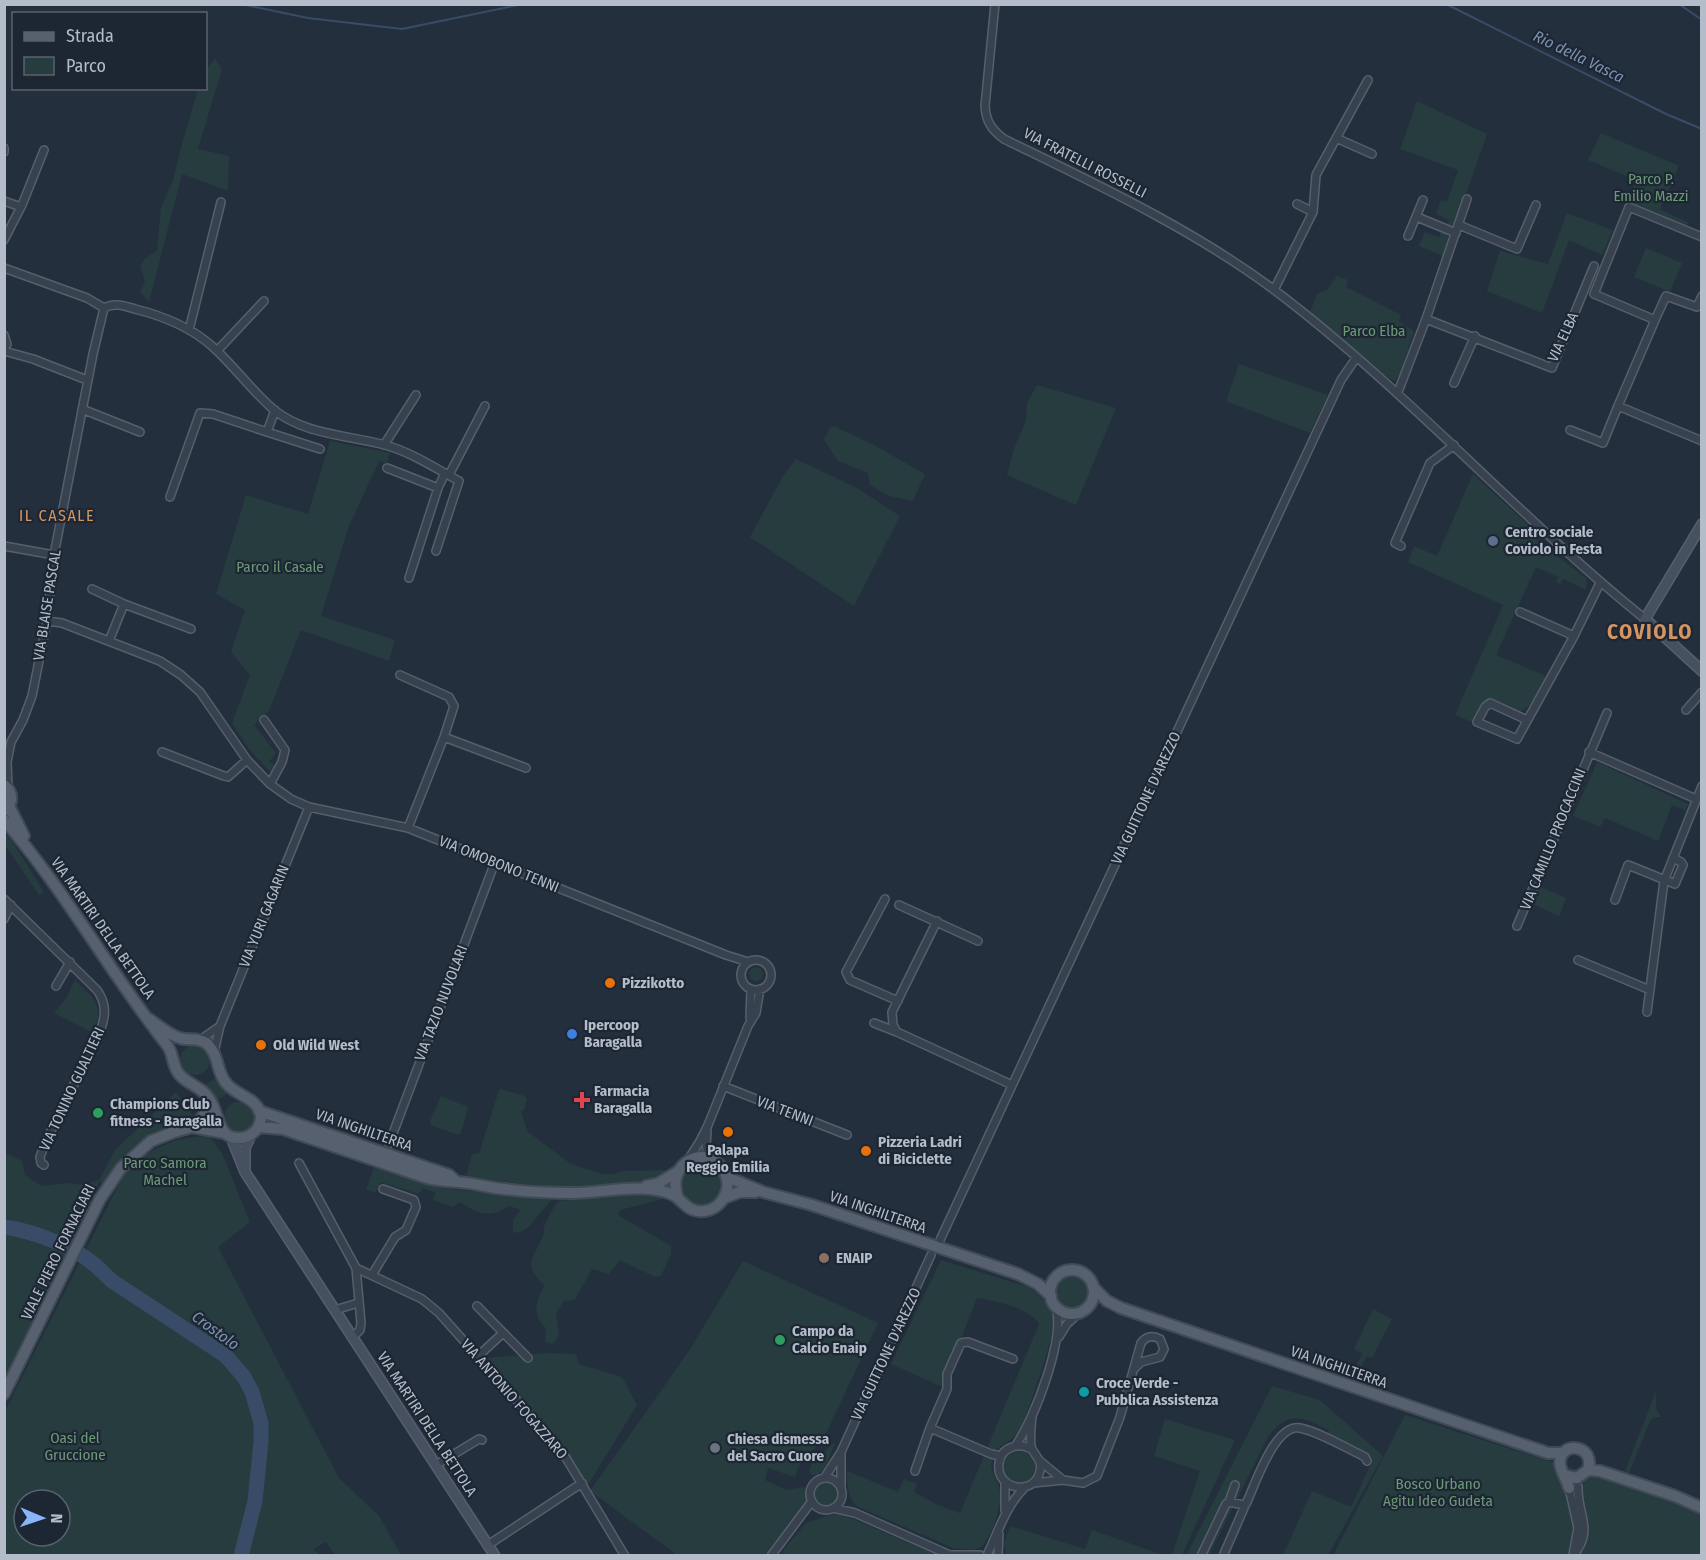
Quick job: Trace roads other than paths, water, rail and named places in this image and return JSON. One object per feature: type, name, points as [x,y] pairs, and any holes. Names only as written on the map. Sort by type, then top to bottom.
[{"type":"main road","points":[[1645,619],[1701,524]]},
{"type":"main road","name":"VIA FRATELLI ROSSELLI","points":[[1645,619],[1701,671]]},
{"type":"main road","name":"VIA MARTIRI DELLA BETTOLA","points":[[7,787],[12,797],[7,808],[32,853],[171,1051],[179,1075],[196,1085],[208,1096],[215,1107],[221,1129],[228,1135],[245,1172],[495,1556]]},
{"type":"main road","name":"VIA MARTIRI DELLA BETTOLA","points":[[4,820],[32,853]]},
{"type":"main road","name":"VIA MARTIRI DELLA BETTOLA","points":[[149,1019],[172,1035],[195,1040],[209,1046],[214,1052]]},
{"type":"main road","points":[[174,1059],[178,1048],[195,1040]]},
{"type":"main road","points":[[214,1052],[221,1076],[226,1084],[260,1111],[261,1115],[255,1131],[245,1148],[245,1172]]},
{"type":"main road","points":[[192,1127],[203,1119],[208,1096]]},
{"type":"main road","name":"VIA INGHILTERRA","points":[[260,1111],[449,1175],[457,1182]]},
{"type":"main road","name":"VIALE PIERO FORNACIARI","points":[[4,1394],[110,1182],[132,1156],[151,1141],[174,1131],[192,1127],[228,1135]]},
{"type":"main road","name":"VIA INGHILTERRA","points":[[255,1131],[283,1129],[427,1178],[447,1183],[457,1182],[504,1189],[574,1193],[640,1188],[659,1183],[677,1172],[687,1162]]},
{"type":"main road","points":[[228,1135],[239,1138],[255,1131]]},
{"type":"main road","points":[[687,1162],[704,1158],[712,1160]]},
{"type":"main road","name":"VIA INGHILTERRA","points":[[712,1160],[718,1164],[727,1177],[763,1192],[812,1205],[1018,1274],[1038,1284],[1067,1313],[1104,1307],[1121,1308]]},
{"type":"main road","points":[[677,1172],[674,1181],[678,1198]]},
{"type":"main road","points":[[724,1198],[728,1184],[727,1177]]},
{"type":"main road","name":"VIA INGHILTERRA","points":[[640,1188],[670,1193],[686,1207],[698,1211],[716,1207],[724,1198],[740,1192],[763,1192]]},
{"type":"main road","name":"VIA INGHILTERRA","points":[[1018,1274],[1040,1278],[1057,1277],[1066,1271],[1078,1271],[1088,1277],[1093,1287],[1107,1301],[1121,1308],[1561,1458]]},
{"type":"main road","points":[[1054,1302],[1053,1283],[1057,1277]]},
{"type":"main road","points":[[1082,1311],[1092,1300],[1093,1287]]},
{"type":"main road","name":"VIA INGHILTERRA","points":[[1581,1477],[1588,1456],[1581,1449],[1572,1448],[1561,1458],[1560,1468],[1567,1476],[1581,1477],[1600,1471],[1675,1496],[1701,1508]]},
{"type":"street","name":"VIA FRATELLI ROSSELLI","points":[[995,4],[985,106],[985,115],[994,131],[1004,139],[1088,180],[1173,226],[1274,290],[1398,392],[1526,516],[1600,583],[1645,619]]},
{"type":"street","points":[[1274,290],[1313,212],[1316,175],[1368,80]]},
{"type":"street","points":[[1336,138],[1372,153]]},
{"type":"street","points":[[4,240],[21,207],[44,150]]},
{"type":"street","points":[[1398,392],[1426,319],[1467,198]]},
{"type":"street","points":[[1408,236],[1423,200]]},
{"type":"street","points":[[4,201],[21,207]]},
{"type":"street","points":[[189,330],[221,202]]},
{"type":"street","points":[[1297,204],[1313,212]]},
{"type":"street","points":[[1417,217],[1517,249],[1536,205]]},
{"type":"street","points":[[1655,320],[1594,294],[1629,207],[1701,237]]},
{"type":"street","name":"VIA ELBA","points":[[1426,319],[1475,336],[1552,368],[1594,266]]},
{"type":"street","points":[[4,268],[87,298],[104,308],[109,305],[120,305],[142,311],[189,330],[217,351],[249,387],[289,419],[324,432],[384,445],[410,455],[459,481],[436,552]]},
{"type":"street","points":[[1570,430],[1603,443],[1666,296],[1697,308],[1701,296]]},
{"type":"street","points":[[217,351],[264,301]]},
{"type":"street","name":"VIA BLAISE PASCAL","points":[[7,787],[6,765],[11,742],[32,696],[47,621],[54,555],[87,380],[104,308]]},
{"type":"street","points":[[4,335],[7,344],[4,351],[33,359],[87,380]]},
{"type":"street","points":[[1454,383],[1475,336]]},
{"type":"street","name":"VIA GUITTONE D'AREZZO","points":[[940,1240],[1337,389],[1356,358]]},
{"type":"street","points":[[384,445],[416,395]]},
{"type":"street","points":[[409,578],[438,488],[485,406]]},
{"type":"street","points":[[1618,406],[1701,441]]},
{"type":"street","points":[[82,409],[140,432]]},
{"type":"street","points":[[267,432],[275,410]]},
{"type":"street","points":[[170,497],[200,413],[213,414],[320,449]]},
{"type":"street","points":[[1401,546],[1395,543],[1430,463],[1454,445]]},
{"type":"street","points":[[387,468],[438,488]]},
{"type":"street","points":[[4,546],[54,555]]},
{"type":"street","points":[[1527,720],[1490,703],[1485,707],[1478,722],[1517,739],[1574,636],[1600,583]]},
{"type":"street","points":[[92,589],[124,604],[191,629]]},
{"type":"street","points":[[110,641],[124,604]]},
{"type":"street","points":[[1520,612],[1574,636]]},
{"type":"street","name":"VIA OMOBONO TENNI","points":[[47,621],[62,623],[160,661],[181,675],[200,692],[247,760],[270,784],[291,799],[309,807],[408,828],[726,955],[748,962],[753,960],[763,962],[770,969],[770,979],[765,987],[760,989],[756,1013],[748,1026],[708,1125],[687,1162]]},
{"type":"street","points":[[400,675],[449,697],[453,702],[453,713],[408,828]]},
{"type":"street","points":[[1686,710],[1701,692]]},
{"type":"street","name":"VIA CAMILLO PROCACCINI","points":[[1517,926],[1607,713]]},
{"type":"street","points":[[264,720],[285,750],[282,762],[270,784]]},
{"type":"street","points":[[444,737],[526,768]]},
{"type":"street","points":[[162,752],[228,777],[247,760]]},
{"type":"street","name":"VIA CAMILLO PROCACCINI","points":[[1589,752],[1698,797]]},
{"type":"street","points":[[1647,1012],[1664,881],[1701,786]]},
{"type":"street","name":"VIA YURI GAGARIN","points":[[214,1052],[220,1026],[309,807]]},
{"type":"street","points":[[1614,900],[1628,865],[1675,884],[1683,863],[1673,858]]},
{"type":"street","name":"VIA TAZIO NUVOLARI","points":[[388,1144],[495,862]]},
{"type":"street","points":[[4,899],[70,962],[56,986]]},
{"type":"street","points":[[885,899],[846,972],[850,980],[898,1001]]},
{"type":"street","points":[[4,919],[11,905]]},
{"type":"street","points":[[899,905],[978,941]]},
{"type":"street","points":[[897,1032],[893,1025],[892,1012],[937,921]]},
{"type":"street","name":"VIA OMOBONO TENNI","points":[[726,955],[741,972],[742,981],[752,989],[748,1026]]},
{"type":"street","points":[[1578,960],[1650,990]]},
{"type":"street","name":"VIA TONINO GUALTIERI","points":[[44,1165],[40,1157],[46,1141],[102,1029],[105,1012],[102,998],[97,990],[70,962]]},
{"type":"street","points":[[741,972],[748,962]]},
{"type":"street","points":[[752,989],[760,989]]},
{"type":"street","points":[[874,1023],[1012,1085]]},
{"type":"street","points":[[195,1040],[220,1026]]},
{"type":"street","name":"VIA TENNI","points":[[723,1086],[847,1135]]},
{"type":"street","name":"VIA OMOBONO TENNI","points":[[708,1125],[706,1146],[712,1160]]},
{"type":"street","points":[[299,1163],[356,1268],[361,1323],[360,1330],[352,1337]]},
{"type":"street","points":[[372,1275],[394,1237],[406,1230],[416,1206],[414,1200],[383,1189]]},
{"type":"street","name":"VIA GUITTONE D'AREZZO","points":[[825,1477],[841,1452],[931,1255]]},
{"type":"street","name":"VIA ANTONIO FOGAZZARO","points":[[356,1268],[427,1301],[566,1458],[625,1556]]},
{"type":"street","points":[[998,1464],[1005,1451],[1016,1445],[1032,1417],[1057,1339],[1059,1320],[1054,1302]]},
{"type":"street","points":[[335,1310],[358,1303]]},
{"type":"street","points":[[477,1306],[528,1358]]},
{"type":"street","points":[[1057,1339],[1067,1324],[1082,1311]]},
{"type":"street","points":[[477,1357],[502,1333]]},
{"type":"street","points":[[833,1508],[841,1499],[841,1486],[834,1479],[825,1477],[812,1485],[810,1493],[814,1504],[825,1510],[833,1508],[855,1513],[952,1555],[988,1555],[1005,1513],[1015,1497],[1026,1487],[1033,1483],[1063,1480],[1083,1483],[1097,1476],[1101,1470],[1144,1340],[1152,1336],[1160,1339],[1164,1349],[1160,1357],[1141,1362],[1135,1368]]},
{"type":"street","points":[[915,1471],[946,1389],[947,1374],[962,1343],[968,1342],[1013,1359]]},
{"type":"street","points":[[1031,1449],[1032,1417]]},
{"type":"street","points":[[930,1428],[991,1454],[1001,1456]]},
{"type":"street","points":[[1223,1556],[1244,1505],[1270,1452],[1280,1437],[1289,1429],[1298,1428],[1311,1432],[1365,1457],[1367,1461]]},
{"type":"street","points":[[436,1465],[479,1438],[482,1440]]},
{"type":"street","points":[[1016,1445],[1031,1449],[1040,1461],[1063,1480]]},
{"type":"street","name":"VIA GUITTONE D'AREZZO","points":[[841,1452],[841,1486]]},
{"type":"street","points":[[991,1454],[998,1464],[1005,1483],[1005,1513]]},
{"type":"street","points":[[1033,1483],[1040,1473],[1040,1461]]},
{"type":"street","points":[[1581,1477],[1584,1534],[1583,1543],[1573,1556],[1578,1528],[1581,1477]]},
{"type":"street","points":[[488,1545],[582,1483]]},
{"type":"street","points":[[1005,1483],[1015,1487],[1026,1487]]},
{"type":"street","points":[[1201,1556],[1229,1502],[1235,1485]]},
{"type":"street","points":[[841,1499],[855,1513]]},
{"type":"street","points":[[1229,1502],[1244,1505]]},
{"type":"street","points":[[771,1556],[814,1504]]},
{"type":"waterway","name":"Rio della Vasca","points":[[241,4],[308,18],[402,29],[523,4]]},
{"type":"waterway","name":"Rio della Vasca","points":[[1446,4],[1666,114],[1702,129]]},
{"type":"waterway","points":[[1679,4],[1702,20]]},
{"type":"waterway","name":"Crostolo","points":[[4,1227],[52,1240],[86,1258],[112,1281],[226,1356],[244,1377],[252,1392],[261,1423],[261,1442],[255,1501],[241,1556]]},
{"type":"place","name":"Centro sociale Coviolo in Festa","points":[[1493,541]]},
{"type":"place","name":"Pizzikotto","points":[[610,983]]},
{"type":"place","name":"Ipercoop Baragalla","points":[[572,1034]]},
{"type":"place","name":"Old Wild West","points":[[261,1045]]},
{"type":"place","name":"Farmacia Baragalla","points":[[582,1100]]},
{"type":"place","name":"Champions Club fitness - Baragalla","points":[[98,1113]]},
{"type":"place","name":"Palapa Reggio Emilia","points":[[728,1132]]},
{"type":"place","name":"Pizzeria Ladri di Biciclette","points":[[866,1151]]},
{"type":"place","name":"ENAIP","points":[[824,1258]]},
{"type":"place","name":"Campo da Calcio Enaip","points":[[780,1340]]},
{"type":"place","name":"Croce Verde - Pubblica Assistenza","points":[[1084,1392]]},
{"type":"place","name":"Chiesa dismessa del Sacro Cuore","points":[[715,1448]]},
{"type":"district","name":"IL CASALE","points":[[57,515]]},
{"type":"district","name":"COVIOLO","points":[[1650,632]]},
{"type":"park label","name":"Parco P. Emilio Mazzi","points":[[1651,188]]},
{"type":"park label","name":"Parco Elba","points":[[1374,331]]},
{"type":"park label","name":"Parco il Casale","points":[[280,567]]},
{"type":"park label","name":"Parco Samora Machel","points":[[165,1172]]},
{"type":"park label","name":"Oasi del Gruccione","points":[[75,1446]]},
{"type":"park label","name":"Bosco Urbano Agitu Ideo Gudeta","points":[[1438,1492]]}]
